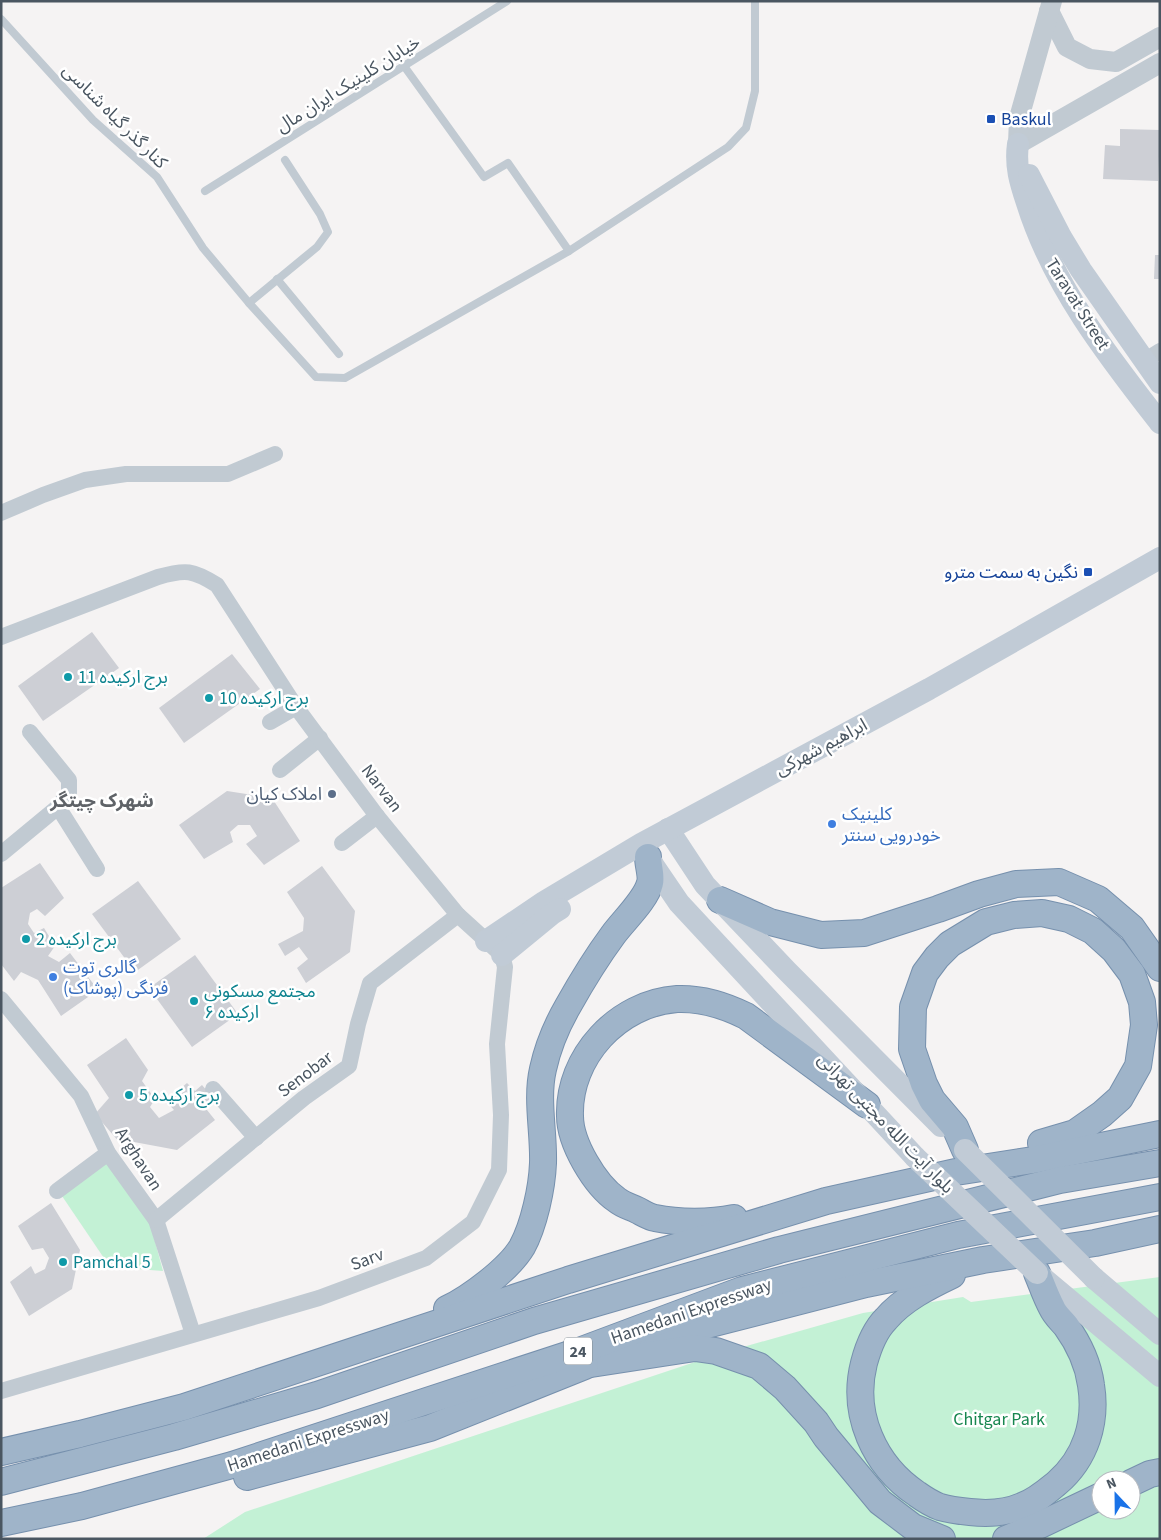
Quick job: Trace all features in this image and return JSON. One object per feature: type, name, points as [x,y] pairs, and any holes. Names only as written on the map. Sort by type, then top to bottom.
[{"type":"highway","points":[[375,1343],[453,1306],[474,1293],[487,1284],[521,1247],[532,1218],[541,1180],[543,1164],[541,1084],[547,1055],[559,1022],[580,985],[614,934],[640,901],[650,883],[644,851]]},
{"type":"highway","points":[[720,900],[770,922],[821,935],[864,933],[979,894],[1016,884],[1060,882],[1098,899],[1132,928],[1160,968]]},
{"type":"highway","points":[[1,1452],[184,1407],[568,1280],[960,1161],[1002,1154],[1075,1133],[1102,1114],[1120,1098],[1138,1066],[1144,1025],[1142,1002],[1132,974],[1114,950],[1093,931],[1069,919],[1042,913],[1014,915],[986,922],[950,944],[925,973],[913,1008],[912,1049],[924,1084],[932,1100],[955,1127],[960,1161]]},
{"type":"highway","points":[[826,1201],[727,1220],[688,1221],[653,1218],[617,1200],[588,1167],[578,1150],[572,1132],[570,1104],[577,1073],[595,1043],[607,1030],[640,1008],[676,999],[704,1001],[729,1007],[746,1016],[867,1105]]},
{"type":"highway","points":[[960,1161],[1033,1160],[1160,1134]]},
{"type":"highway","name":"Hamedani Expressway","points":[[1,1482],[174,1437],[308,1398],[534,1321],[779,1250],[1060,1180],[1160,1163]]},
{"type":"highway","name":"Hamedani Expressway","points":[[1,1524],[82,1506],[232,1465],[579,1351],[742,1290],[958,1235],[1160,1197]]},
{"type":"highway","name":"Hamedani Expressway","points":[[9,1539],[430,1428],[590,1364],[709,1325],[866,1284],[983,1260],[1095,1242],[1160,1228]]},
{"type":"highway","points":[[983,1260],[936,1283],[909,1299],[885,1319],[868,1349],[862,1372],[860,1392],[863,1417],[866,1431],[875,1449],[896,1477],[908,1488],[940,1507],[978,1513],[999,1512],[1022,1506],[1041,1496],[1061,1480],[1075,1464],[1084,1449],[1093,1418],[1091,1383],[1086,1362],[1079,1346],[1052,1310],[1037,1273]]},
{"type":"highway","points":[[590,1364],[695,1348],[716,1350],[759,1366],[785,1388],[816,1422],[826,1437],[880,1502],[913,1527],[942,1539]]},
{"type":"highway","points":[[1141,1478],[1160,1472]]},
{"type":"highway","points":[[1006,1539],[1091,1501]]},
{"type":"main road","name":"Taravat Street","points":[[1018,144],[1027,170],[1080,270],[1154,368]]},
{"type":"main road","name":"Taravat Street","points":[[1018,144],[1016,160],[1021,184],[1032,220],[1046,253],[1069,298],[1134,390],[1160,423]]},
{"type":"main road","points":[[1134,390],[1154,368]]},
{"type":"main road","name":"ابراهیم شهرکی","points":[[494,948],[552,914],[644,851],[1160,558]]},
{"type":"main road","name":"ابراهیم شهرکی","points":[[672,835],[808,770],[1160,575]]},
{"type":"main road","name":"بلوار آیت الله مجتبی تهرانی","points":[[672,835],[705,885],[787,971],[960,1161],[1160,1334]]},
{"type":"main road","name":"بلوار آیت الله مجتبی تهرانی","points":[[644,851],[679,903],[916,1157],[1037,1273],[1160,1376]]},
{"type":"main road","points":[[664,881],[668,872],[673,868],[684,864],[692,865]]},
{"type":"street","points":[[1051,6],[1067,47],[1090,59],[1116,62]]},
{"type":"street","name":"Taravat Street","points":[[1018,144],[1019,118],[1051,6]]},
{"type":"street","points":[[1125,82],[1112,80],[1110,73],[1116,62],[1160,37]]},
{"type":"street","points":[[1018,144],[1160,63]]},
{"type":"street","points":[[1,513],[85,480],[126,474],[228,474],[275,454]]},
{"type":"street","name":"Narvan","points":[[1,637],[158,577],[179,571],[200,574],[217,585],[296,706],[377,816],[458,914],[494,948]]},
{"type":"street","points":[[270,722],[296,706]]},
{"type":"street","points":[[1,854],[58,808],[68,793],[69,780],[30,732]]},
{"type":"street","points":[[280,770],[320,738]]},
{"type":"street","points":[[58,808],[97,869]]},
{"type":"street","points":[[342,843],[377,816]]},
{"type":"street","name":"Senobar","points":[[156,1220],[304,1098],[349,1066],[358,1024],[370,983],[458,914]]},
{"type":"street","name":"Sarv","points":[[1,1391],[319,1298],[426,1258],[472,1222],[498,1170],[501,1115],[496,1044],[504,967],[494,948]]},
{"type":"street","name":"Arghavan","points":[[1,999],[81,1096],[108,1153],[156,1220],[193,1334]]},
{"type":"street","points":[[214,1089],[256,1138]]},
{"type":"street","points":[[57,1191],[108,1153]]},
{"type":"lane","name":"خیابان کلینیک ایران مال","points":[[205,191],[507,1]]},
{"type":"lane","name":"کنار گذر گیاه شناسی","points":[[1,19],[93,120],[157,178],[203,248],[248,303],[316,376],[345,378],[569,251],[728,147],[746,128],[755,91],[754,1]]},
{"type":"lane","points":[[404,66],[484,176],[508,163],[569,251]]},
{"type":"lane","points":[[248,303],[317,247],[328,232],[320,214],[285,160]]},
{"type":"lane","points":[[277,279],[339,354]]},
{"type":"green space","points":[[108,1161],[150,1223],[163,1271],[110,1267],[62,1196]]},
{"type":"green space","name":"Chitgar Park","points":[[1160,1277],[1160,1539],[203,1539],[245,1512],[722,1353],[863,1313],[963,1297],[971,1302]]},
{"type":"building","points":[[1120,129],[1160,130],[1158,181],[1103,179],[1105,145],[1120,146]]},
{"type":"building","points":[[1155,255],[1160,255],[1160,279],[1154,279]]},
{"type":"building","name":"برج ارکیده 11","points":[[92,632],[119,668],[43,721],[18,686]]},
{"type":"building","name":"برج ارکیده 10","points":[[232,654],[260,689],[184,743],[159,708]]},
{"type":"building","points":[[227,791],[272,798],[300,841],[264,865],[246,844],[257,836],[250,825],[238,825],[230,832],[233,842],[204,859],[179,825]]},
{"type":"building","name":"برج ارکیده 2","points":[[40,863],[64,898],[45,916],[37,909],[30,913],[28,924],[34,933],[44,928],[55,946],[48,956],[59,962],[70,953],[98,990],[61,1016],[38,980],[21,972],[14,981],[1,964],[1,888]]},
{"type":"building","points":[[322,866],[355,911],[350,952],[306,983],[297,968],[308,959],[299,947],[285,956],[278,944],[303,931],[304,918],[287,892]]},
{"type":"building","points":[[138,881],[181,939],[135,972],[92,914]]},
{"type":"building","name":"مجتمع مسکونی ارکیده ۶","points":[[195,955],[238,1014],[192,1047],[149,988]]},
{"type":"building","name":"برج ارکیده 5","points":[[126,1038],[148,1070],[142,1081],[155,1099],[150,1107],[159,1118],[174,1110],[166,1101],[187,1083],[195,1091],[202,1085],[214,1099],[207,1110],[215,1120],[177,1150],[134,1142],[126,1150],[95,1114],[109,1098],[87,1065]]},
{"type":"building","name":"Pamchal 5","points":[[51,1203],[80,1250],[72,1289],[29,1316],[10,1282],[31,1266],[35,1274],[45,1269],[49,1258],[43,1248],[32,1250],[18,1226]]},
{"type":"place","name":"Baskul","points":[[991,119]]},
{"type":"place","name":"نگین به سمت مترو","points":[[1088,572]]},
{"type":"place","name":"برج ارکیده 11","points":[[68,677]]},
{"type":"place","name":"برج ارکیده 10","points":[[209,698]]},
{"type":"place","name":"املاک کیان","points":[[332,794]]},
{"type":"place","name":"کلینیک خودرویی سنتر","points":[[832,824]]},
{"type":"place","name":"برج ارکیده 2","points":[[26,939]]},
{"type":"place","name":"گالری توت فرنگی (پوشاک)","points":[[53,977]]},
{"type":"place","name":"مجتمع مسکونی ارکیده ۶","points":[[194,1001]]},
{"type":"place","name":"برج ارکیده 5","points":[[129,1095]]},
{"type":"place","name":"Pamchal 5","points":[[63,1262]]},
{"type":"district","name":"شهرک چیتگر","points":[[102,800]]}]
